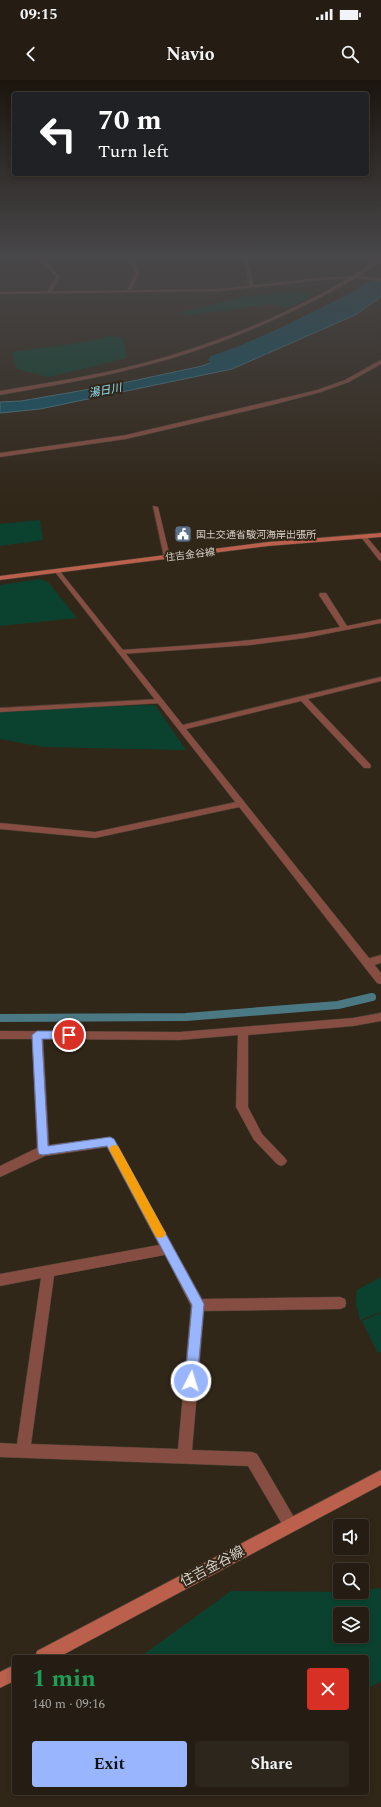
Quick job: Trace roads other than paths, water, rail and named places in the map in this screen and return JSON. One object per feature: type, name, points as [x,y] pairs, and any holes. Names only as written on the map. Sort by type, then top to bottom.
[{"type":"main road","name":"住吉金谷線","points":[[0,578],[268,544],[381,535]]},
{"type":"main road","name":"住吉金谷線","points":[[47,1655],[290,1524],[381,1477]]},
{"type":"main road","points":[[0,1680],[12,1674]]},
{"type":"street","points":[[0,393],[118,370],[160,360],[224,339]]},
{"type":"street","points":[[0,455],[126,437],[272,403],[319,391],[347,381],[381,362]]},
{"type":"street","points":[[154,507],[167,557]]},
{"type":"street","points":[[363,536],[381,559]]},
{"type":"street","points":[[56,571],[381,980]]},
{"type":"street","points":[[323,595],[344,627]]},
{"type":"street","points":[[121,652],[251,643],[305,636],[344,627],[381,621]]},
{"type":"street","points":[[182,728],[381,679]]},
{"type":"street","points":[[302,698],[367,766]]},
{"type":"street","points":[[0,710],[160,701]]},
{"type":"street","points":[[0,826],[95,835],[242,804]]},
{"type":"street","points":[[368,963],[381,959]]},
{"type":"street","points":[[0,1035],[180,1036],[353,1022],[381,1017]]},
{"type":"street","points":[[243,1031],[242,1107],[258,1137],[281,1161]]},
{"type":"street","points":[[37,1035],[43,1151]]},
{"type":"street","points":[[0,1172],[43,1151],[110,1142],[198,1304],[184,1457]]},
{"type":"street","points":[[0,1280],[169,1249]]},
{"type":"street","points":[[23,1451],[48,1271]]},
{"type":"street","points":[[198,1304],[340,1303]]},
{"type":"street","points":[[0,1450],[252,1459],[290,1524]]},
{"type":"water","points":[[274,339],[301,339],[232,369],[40,409],[0,413],[0,402],[21,401],[114,385],[202,366]]},
{"type":"waterway","name":"湯日川","points":[[218,360],[249,350],[273,339]]},
{"type":"waterway","points":[[0,1018],[186,1017],[338,1005],[372,997]]},
{"type":"place","name":"国土交通省駿河海岸出張所","points":[[183,534]]}]
